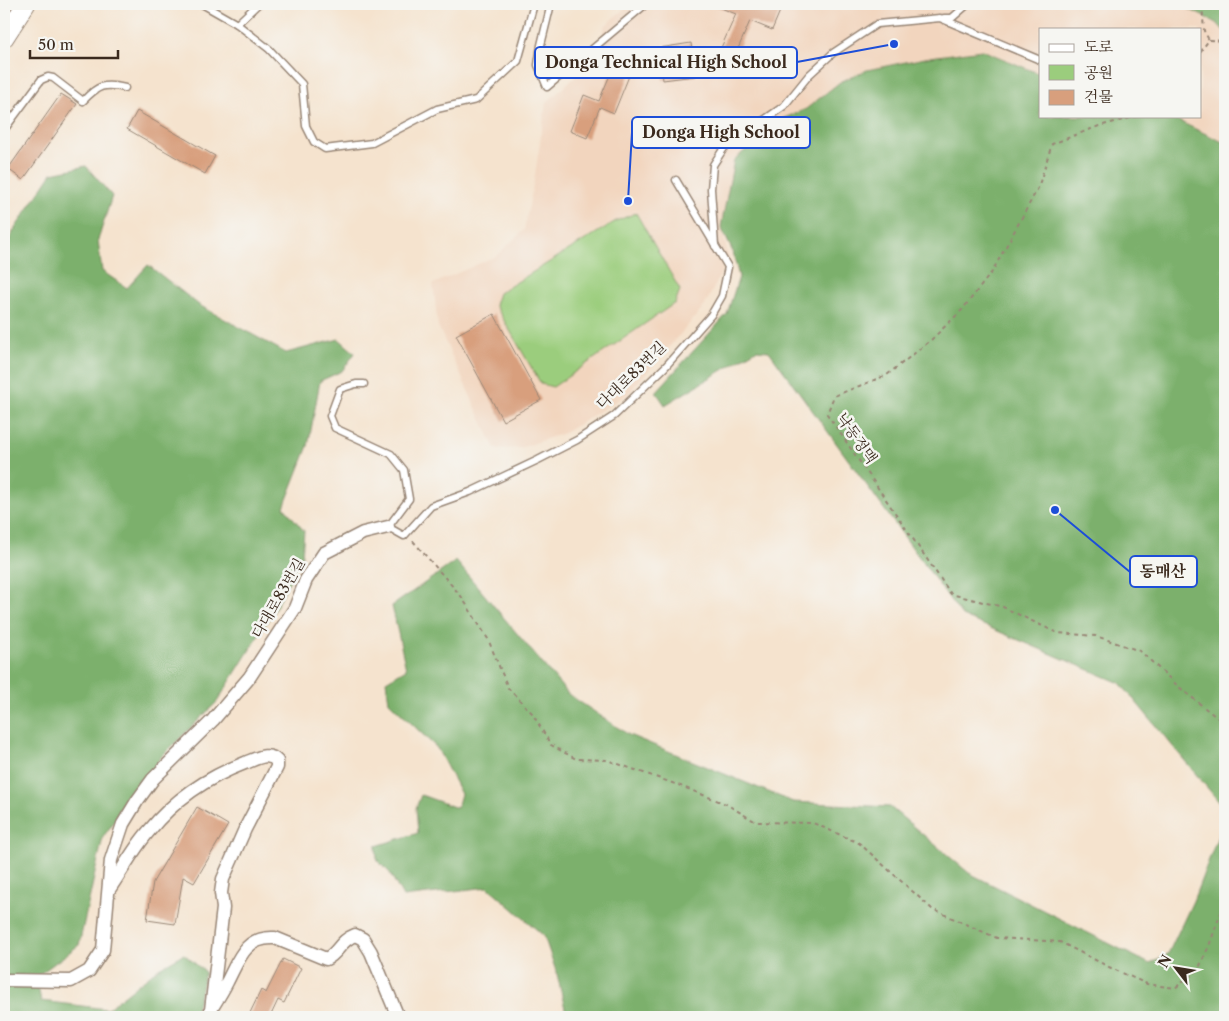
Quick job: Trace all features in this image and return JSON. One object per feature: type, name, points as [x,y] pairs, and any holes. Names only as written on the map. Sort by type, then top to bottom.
[{"type":"main road","points":[[4,38],[26,4]]},
{"type":"street","name":"다대로83번길","points":[[4,980],[71,981],[90,971],[103,950],[111,860],[123,824],[137,802],[153,779],[213,720],[249,678],[295,608],[306,580],[324,553],[363,533],[388,527]]},
{"type":"street","points":[[108,890],[148,831],[173,805],[201,785],[235,767],[266,756],[272,756],[277,761],[277,767],[245,828],[223,879],[221,893],[223,908],[209,1013]]},
{"type":"street","points":[[209,1013],[227,983],[239,956],[246,947],[257,940],[267,937],[275,938],[326,959],[332,956],[346,938],[355,935],[363,939],[371,952],[398,1017]]},
{"type":"lane","points":[[202,4],[237,24],[269,49],[302,84],[306,126],[314,142],[325,149],[372,143],[437,110],[476,100],[518,61],[534,4]]},
{"type":"lane","points":[[237,24],[258,4]]},
{"type":"lane","points":[[552,4],[541,45],[538,65],[547,87],[646,4]]},
{"type":"lane","points":[[716,247],[712,189],[713,165],[724,148],[784,106],[809,75],[833,53],[877,24],[952,18],[968,4]]},
{"type":"lane","points":[[940,18],[1039,60]]},
{"type":"lane","points":[[4,130],[42,80],[48,77],[53,78],[83,101],[93,91],[104,85],[125,88]]},
{"type":"lane","name":"다대로83번길","points":[[404,536],[431,506],[470,492],[538,460],[577,440],[614,416],[665,367],[711,315],[722,296],[728,267],[676,180]]},
{"type":"lane","points":[[364,384],[356,384],[340,389],[330,416],[335,428],[390,454],[404,470],[409,499],[388,527],[404,536]]},
{"type":"path","points":[[1202,4],[1204,31],[1209,40]]},
{"type":"path","points":[[1209,40],[1225,41]]},
{"type":"path","points":[[1202,49],[1209,40]]},
{"type":"path","name":"낙동정맥","points":[[1130,118],[1099,126],[1052,144],[1038,188],[992,272],[962,310],[930,341],[887,375],[834,396],[827,414],[951,594],[1003,607],[1057,633],[1096,636],[1140,651],[1179,687],[1225,725]]},
{"type":"path","points":[[404,536],[415,542],[461,596],[488,640],[508,688],[532,713],[551,745],[576,759],[607,760],[726,804],[756,822],[813,823],[860,843],[932,909],[997,938],[1060,942],[1147,984],[1175,988],[1198,970],[1225,902]]},
{"type":"shaded area","points":[[630,4],[1179,4],[1218,24],[1225,32],[1225,143],[1172,118],[1202,118],[1202,28],[1039,28],[1039,74],[981,51],[930,57],[867,70],[840,82],[806,109],[782,119],[721,227],[729,258],[704,307],[628,394],[564,433],[520,448],[495,449],[438,326],[433,284],[496,256],[524,230],[546,103],[598,56],[605,26]]},
{"type":"green space","points":[[1179,4],[1225,4],[1225,32],[1218,24]]},
{"type":"green space","points":[[982,50],[1039,74],[1039,118],[1172,118],[1225,143],[1225,809],[1120,683],[962,616],[769,351],[756,350],[665,405],[656,392],[727,314],[739,277],[733,252],[721,227],[734,160],[782,119],[806,109],[840,82],[867,70],[930,57]]},
{"type":"green space","points":[[86,166],[112,196],[98,240],[102,271],[127,288],[148,265],[199,305],[286,353],[339,339],[355,353],[342,371],[320,381],[308,446],[284,507],[304,531],[302,556],[274,611],[217,702],[161,757],[103,837],[79,945],[36,977],[41,1001],[107,1009],[159,968],[184,954],[205,972],[193,1017],[4,1017],[4,251],[14,230],[52,173]]},
{"type":"green space","points":[[636,213],[680,290],[675,303],[553,387],[541,384],[495,305],[499,293],[616,221]]},
{"type":"green space","points":[[456,561],[568,694],[629,735],[793,802],[890,807],[969,873],[1150,964],[1168,954],[1193,901],[1225,818],[1225,1017],[567,1017],[557,974],[544,936],[488,887],[403,897],[390,873],[377,860],[376,846],[418,833],[416,808],[421,795],[457,808],[461,794],[437,748],[389,702],[386,681],[406,669],[392,606]]},
{"type":"building","points":[[711,4],[783,4],[772,30],[750,21],[731,65],[716,59],[736,14]]},
{"type":"building","points":[[691,43],[695,76],[663,80],[659,48]]},
{"type":"building","points":[[618,56],[632,62],[635,71],[631,71],[614,113],[600,107],[587,138],[570,131],[584,95],[599,101]]},
{"type":"building","points":[[61,94],[77,104],[23,180],[8,169]]},
{"type":"building","points":[[137,111],[215,156],[205,174],[127,129]]},
{"type":"building","points":[[494,314],[541,400],[503,421],[456,335]]},
{"type":"building","points":[[197,807],[228,825],[194,883],[183,877],[175,924],[147,920],[153,882]]},
{"type":"building","points":[[283,959],[301,968],[284,1003],[278,1000],[270,1017],[248,1017],[261,990],[266,993]]},
{"type":"place","name":"Donga Technical High School","points":[[894,44]]},
{"type":"place","name":"Donga High School","points":[[628,201]]},
{"type":"place","name":"동매산","points":[[1055,510]]}]
